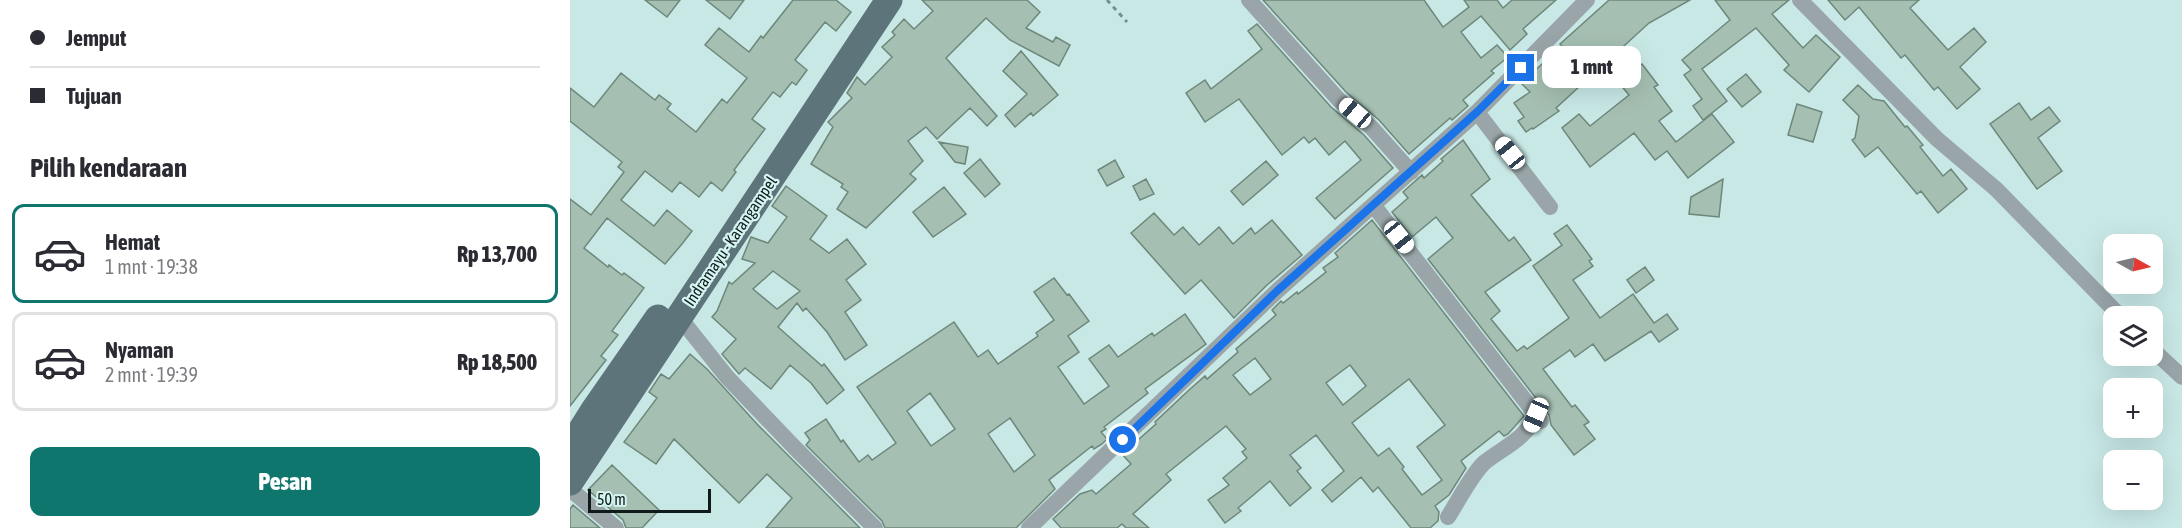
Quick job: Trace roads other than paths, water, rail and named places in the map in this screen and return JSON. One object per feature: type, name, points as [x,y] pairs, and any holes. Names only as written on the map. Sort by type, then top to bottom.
[{"type":"main road","name":"Indramayu - Karangampel","points":[[571,480],[680,318],[869,0]]},
{"type":"main road","name":"Indramayu - Karangampel","points":[[570,448],[670,302],[889,0]]},
{"type":"street","points":[[1249,0],[1339,100],[1371,127],[1411,172]]},
{"type":"street","points":[[1029,528],[1277,291],[1477,112],[1587,0]]},
{"type":"street","points":[[1800,0],[1937,140],[1996,189],[2110,306]]},
{"type":"street","points":[[1477,112],[1550,207]]},
{"type":"street","points":[[1374,206],[1539,418],[1516,442],[1484,463],[1448,517]]},
{"type":"street","points":[[680,318],[727,376],[875,528]]},
{"type":"street","points":[[2163,359],[2182,376]]},
{"type":"street","points":[[571,480],[616,528]]}]
